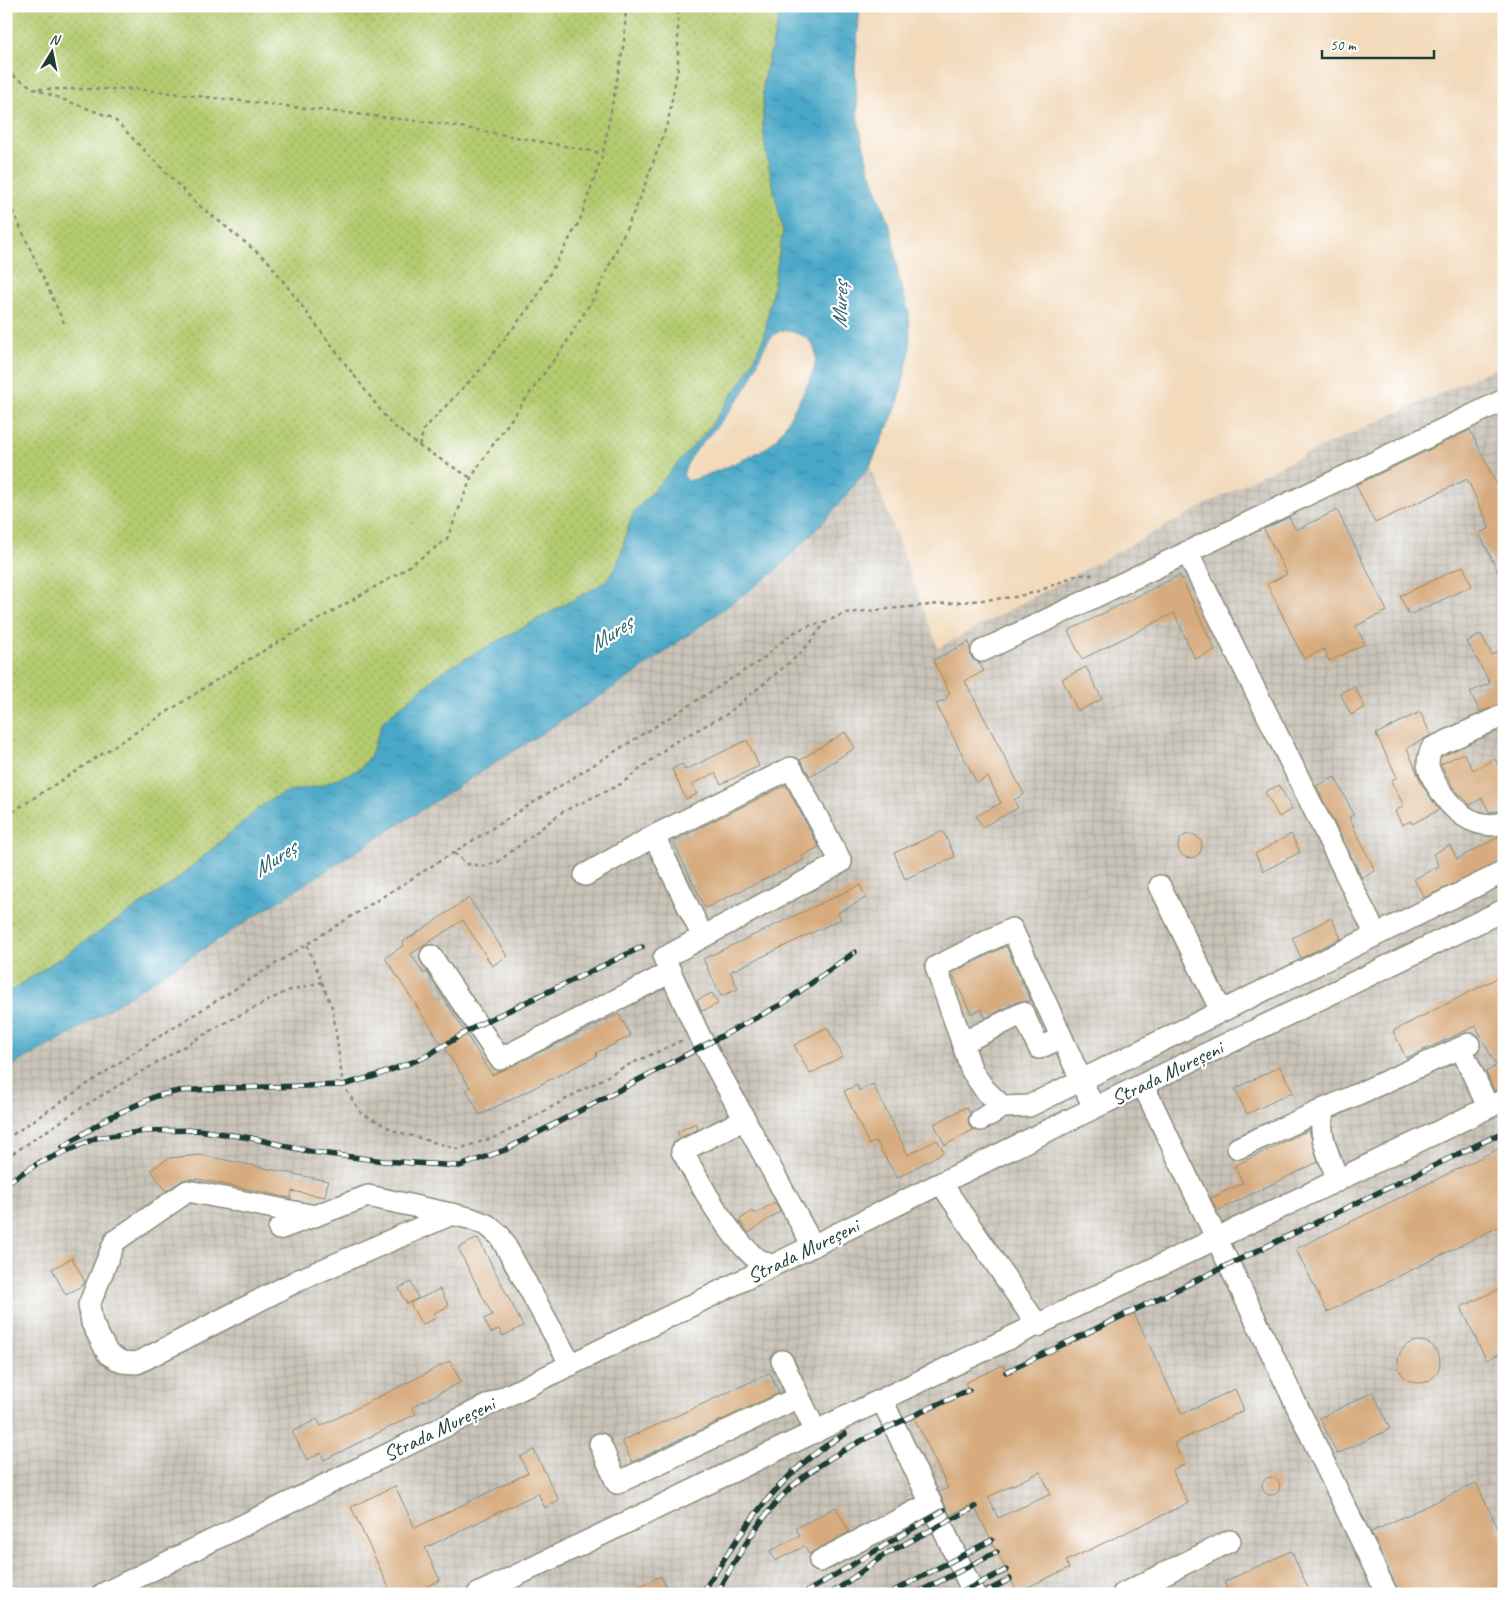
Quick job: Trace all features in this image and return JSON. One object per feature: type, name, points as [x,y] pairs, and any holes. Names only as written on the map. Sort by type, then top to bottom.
[{"type":"street","points":[[982,651],[1504,400]]},
{"type":"street","points":[[1187,552],[1376,935]]},
{"type":"street","points":[[1504,715],[1432,748],[1427,768],[1444,798],[1459,814],[1473,822],[1495,826],[1504,823]]},
{"type":"street","points":[[585,875],[654,836],[791,768],[841,862],[664,958],[698,1033],[813,1246]]},
{"type":"street","points":[[654,836],[703,937]]},
{"type":"street","points":[[980,1120],[1003,1107],[1030,1106],[1079,1080],[1504,872]]},
{"type":"street","points":[[1160,886],[1221,1011]]},
{"type":"street","name":"Strada Mureșeni","points":[[103,1594],[1094,1108],[1504,910]]},
{"type":"street","points":[[1003,1107],[985,1090],[972,1071],[936,967],[1012,929],[1079,1080],[1094,1108]]},
{"type":"street","points":[[431,956],[500,1059],[671,972]]},
{"type":"street","points":[[962,1043],[1023,1013],[1039,1048],[1061,1038]]},
{"type":"street","points":[[478,1594],[1496,1104],[1465,1046],[1238,1148]]},
{"type":"street","points":[[1143,1085],[1387,1594]]},
{"type":"street","points":[[1324,1109],[1320,1121],[1322,1135],[1338,1180]]},
{"type":"street","points":[[745,1119],[682,1151],[713,1205],[740,1242],[753,1257],[772,1266]]},
{"type":"street","points":[[941,1183],[1038,1326]]},
{"type":"street","points":[[315,1216],[188,1191],[115,1241],[89,1305],[92,1323],[108,1354],[122,1362],[137,1363],[297,1281],[452,1214]]},
{"type":"street","points":[[279,1230],[368,1196],[452,1214],[488,1226],[500,1236],[571,1365]]},
{"type":"street","points":[[782,1361],[816,1432]]},
{"type":"street","points":[[600,1444],[617,1483],[799,1397]]},
{"type":"street","points":[[882,1400],[974,1594]]},
{"type":"street","points":[[820,1560],[931,1503]]},
{"type":"street","points":[[1123,1594],[1230,1541]]},
{"type":"path","points":[[419,446],[424,429],[481,369],[534,300],[580,220],[603,153],[624,43],[626,6]]},
{"type":"path","points":[[6,816],[246,661],[401,572],[447,539],[471,478],[566,343],[596,292],[639,201],[668,122],[678,66],[678,6]]},
{"type":"path","points":[[6,71],[35,89],[113,118],[194,201],[268,261],[390,423],[419,446],[471,478]]},
{"type":"path","points":[[35,89],[136,89],[174,93],[444,124],[603,153]]},
{"type":"path","points":[[6,196],[64,323]]},
{"type":"path","points":[[6,1139],[144,1046],[763,659],[788,637],[807,624],[826,622],[844,613],[870,609],[1015,597],[1039,591],[1077,575],[1091,574],[1103,576],[1118,586]]},
{"type":"path","points":[[454,853],[467,864],[484,866],[498,862],[562,812],[621,784],[673,743],[727,714],[801,653],[826,622]]},
{"type":"path","points":[[307,944],[333,1010],[343,1085],[361,1113],[395,1131],[458,1149],[499,1136],[624,1067],[698,1033]]},
{"type":"path","points":[[6,1158],[84,1106],[217,1027],[287,991],[322,982]]},
{"type":"shaded area","points":[[1504,364],[1504,1594],[6,1594],[6,1069],[68,1035],[633,675],[774,572],[826,519],[870,466],[938,648],[1263,474]]},
{"type":"green space","points":[[6,6],[782,6],[763,82],[763,126],[783,232],[764,337],[747,374],[709,428],[627,527],[622,552],[614,573],[602,584],[443,671],[383,721],[370,757],[360,769],[320,786],[289,791],[256,809],[173,883],[6,994]]},
{"type":"water","name":"Mureș","points":[[782,6],[860,6],[855,68],[858,121],[868,165],[892,234],[899,280],[909,313],[910,350],[898,404],[870,466],[826,519],[774,572],[633,675],[68,1035],[6,1069],[6,994],[173,883],[269,800],[289,791],[320,786],[360,769],[370,757],[383,721],[443,671],[602,584],[610,576],[619,559],[635,511],[709,428],[747,374],[764,337],[783,232],[766,153],[763,126],[763,82]],"holes":[[[784,330],[800,335],[810,342],[815,350],[816,361],[808,383],[779,436],[771,444],[755,454],[688,481],[683,475],[689,461],[745,390],[771,338]]]},
{"type":"building","points":[[1470,430],[1504,499],[1504,584],[1479,533],[1490,528],[1467,479],[1375,523],[1356,485]]},
{"type":"building","points":[[1337,510],[1387,611],[1356,626],[1365,644],[1329,661],[1324,649],[1304,659],[1267,584],[1287,574],[1264,529],[1289,517],[1296,530]]},
{"type":"building","points":[[1463,566],[1472,586],[1409,615],[1400,596]]},
{"type":"building","points":[[1180,575],[1215,650],[1195,659],[1174,613],[1082,659],[1068,631]]},
{"type":"building","points":[[1481,634],[1492,655],[1504,648],[1504,703],[1480,712],[1470,692],[1490,683],[1467,642]]},
{"type":"building","points":[[969,642],[971,657],[979,663],[984,671],[965,681],[1024,794],[1014,800],[1018,808],[982,827],[976,816],[1001,803],[988,777],[977,783],[936,704],[947,699],[946,696],[950,694],[933,660]]},
{"type":"building","points":[[1086,667],[1102,699],[1078,711],[1062,679]]},
{"type":"building","points":[[1354,686],[1365,707],[1351,715],[1340,693]]},
{"type":"building","points":[[1420,712],[1431,735],[1407,748],[1422,785],[1439,810],[1412,824],[1411,821],[1402,825],[1395,811],[1404,806],[1391,781],[1397,777],[1376,734]]},
{"type":"building","points":[[845,732],[855,748],[810,776],[800,760]]},
{"type":"building","points":[[747,740],[759,766],[721,784],[715,773],[692,784],[697,794],[686,799],[672,769],[682,764],[685,770]]},
{"type":"building","points":[[1464,753],[1473,770],[1495,759],[1504,777],[1504,811],[1489,812],[1482,798],[1470,805],[1452,786],[1441,764]]},
{"type":"building","points":[[1335,777],[1354,815],[1349,817],[1375,871],[1362,878],[1316,786]]},
{"type":"building","points":[[786,785],[819,847],[802,856],[804,860],[705,908],[673,841]]},
{"type":"building","points":[[1279,785],[1292,809],[1279,817],[1265,792]]},
{"type":"building","points":[[943,831],[955,857],[905,879],[894,853]]},
{"type":"building","points":[[1190,834],[1199,837],[1202,846],[1199,855],[1190,858],[1181,855],[1178,846],[1181,837]]},
{"type":"building","points":[[1291,834],[1300,852],[1264,871],[1255,854]]},
{"type":"building","points":[[1504,836],[1504,860],[1424,898],[1414,879],[1439,866],[1433,854],[1450,845],[1457,859]]},
{"type":"building","points":[[860,885],[866,898],[838,913],[841,919],[730,972],[738,989],[721,996],[703,959]]},
{"type":"building","points":[[469,898],[507,956],[492,966],[463,920],[411,954],[424,974],[427,972],[492,1075],[619,1014],[631,1036],[596,1053],[597,1056],[480,1115],[466,1089],[470,1087],[385,958],[404,945],[403,942]]},
{"type":"building","points":[[1331,918],[1341,938],[1301,958],[1292,938]]},
{"type":"building","points":[[1006,946],[1031,1001],[1017,1002],[986,1018],[981,1009],[971,1014],[952,973]]},
{"type":"building","points":[[1501,976],[1504,983],[1504,1088],[1494,1091],[1486,1072],[1496,1066],[1476,1026],[1406,1058],[1393,1031]]},
{"type":"building","points":[[712,993],[718,1004],[702,1011],[697,1000]]},
{"type":"building","points":[[827,1027],[843,1056],[810,1074],[794,1045]]},
{"type":"building","points":[[1280,1066],[1293,1092],[1247,1114],[1235,1089]]},
{"type":"building","points":[[873,1084],[908,1155],[937,1140],[944,1152],[897,1178],[876,1141],[869,1145],[844,1091],[857,1085],[859,1091]]},
{"type":"building","points":[[966,1107],[970,1113],[968,1119],[969,1126],[973,1130],[945,1145],[934,1124]]},
{"type":"building","points":[[696,1123],[698,1129],[680,1138],[677,1132]]},
{"type":"building","points":[[1309,1130],[1318,1162],[1217,1211],[1211,1198],[1243,1183],[1234,1166]]},
{"type":"building","points":[[1504,1146],[1504,1224],[1327,1312],[1296,1249]]},
{"type":"building","points":[[201,1155],[328,1181],[325,1197],[292,1191],[291,1198],[198,1179],[185,1179],[166,1191],[151,1170],[169,1158]]},
{"type":"building","points":[[775,1202],[780,1211],[749,1233],[739,1220],[752,1211],[755,1214]]},
{"type":"building","points":[[478,1238],[523,1326],[503,1336],[499,1329],[491,1333],[484,1319],[492,1315],[458,1248]]},
{"type":"building","points":[[72,1258],[85,1282],[66,1295],[52,1269]]},
{"type":"building","points":[[411,1282],[418,1298],[407,1304],[399,1288]]},
{"type":"building","points":[[1504,1287],[1504,1352],[1486,1360],[1461,1307]]},
{"type":"building","points":[[440,1289],[449,1306],[434,1313],[436,1318],[422,1325],[410,1303]]},
{"type":"building","points":[[1134,1313],[1182,1414],[1235,1389],[1244,1410],[1174,1443],[1184,1464],[1172,1470],[1188,1503],[1066,1561],[1069,1568],[1017,1592],[973,1504],[950,1515],[939,1492],[948,1488],[914,1417],[969,1391],[965,1383],[1003,1365],[1007,1373]],"holes":[[[1040,1472],[1051,1494],[998,1518],[988,1497]]]},
{"type":"building","points":[[1423,1341],[1431,1344],[1437,1350],[1440,1362],[1437,1374],[1431,1380],[1415,1383],[1407,1380],[1401,1374],[1398,1358],[1401,1350],[1407,1344]]},
{"type":"building","points":[[450,1361],[461,1382],[412,1407],[416,1414],[324,1460],[321,1453],[307,1460],[292,1432],[317,1419],[321,1426]]},
{"type":"building","points":[[770,1373],[779,1393],[632,1462],[622,1441]]},
{"type":"building","points":[[1373,1392],[1390,1429],[1337,1454],[1320,1418]]},
{"type":"building","points":[[534,1450],[559,1501],[545,1508],[538,1493],[425,1548],[440,1580],[410,1594],[392,1594],[351,1507],[395,1486],[415,1528],[528,1473],[520,1457]]},
{"type":"building","points":[[1271,1477],[1277,1480],[1280,1486],[1277,1492],[1271,1495],[1265,1492],[1262,1486],[1265,1480]]},
{"type":"building","points":[[1476,1483],[1504,1541],[1504,1594],[1399,1594],[1371,1532]]},
{"type":"building","points":[[836,1507],[849,1532],[809,1554],[805,1546],[775,1561],[770,1551],[800,1536],[796,1528]]},
{"type":"building","points":[[1291,1551],[1311,1594],[1229,1594],[1224,1582]]},
{"type":"building","points":[[661,1576],[669,1594],[623,1594]]},
{"type":"railway","points":[[63,1147],[108,1118],[156,1096],[179,1091],[343,1085],[375,1076],[423,1058],[478,1025],[642,947]]},
{"type":"railway","points":[[37,1164],[96,1138],[146,1131],[198,1130],[251,1138],[312,1152],[384,1161],[460,1166],[505,1150],[782,1004],[855,952]]},
{"type":"railway","points":[[1006,1372],[1504,1132]]},
{"type":"railway","points":[[6,1183],[42,1161]]},
{"type":"railway","points":[[716,1594],[758,1526],[792,1486],[839,1453],[969,1390]]},
{"type":"railway","points":[[702,1594],[731,1548],[763,1504],[801,1465],[845,1434]]},
{"type":"railway","points":[[831,1594],[884,1555],[975,1507]]},
{"type":"railway","points":[[803,1594],[944,1510]]},
{"type":"railway","points":[[888,1594],[992,1540]]},
{"type":"railway","points":[[915,1594],[997,1552]]},
{"type":"railway","points":[[958,1594],[1006,1570]]},
{"type":"railway","points":[[982,1594],[1010,1579]]}]
